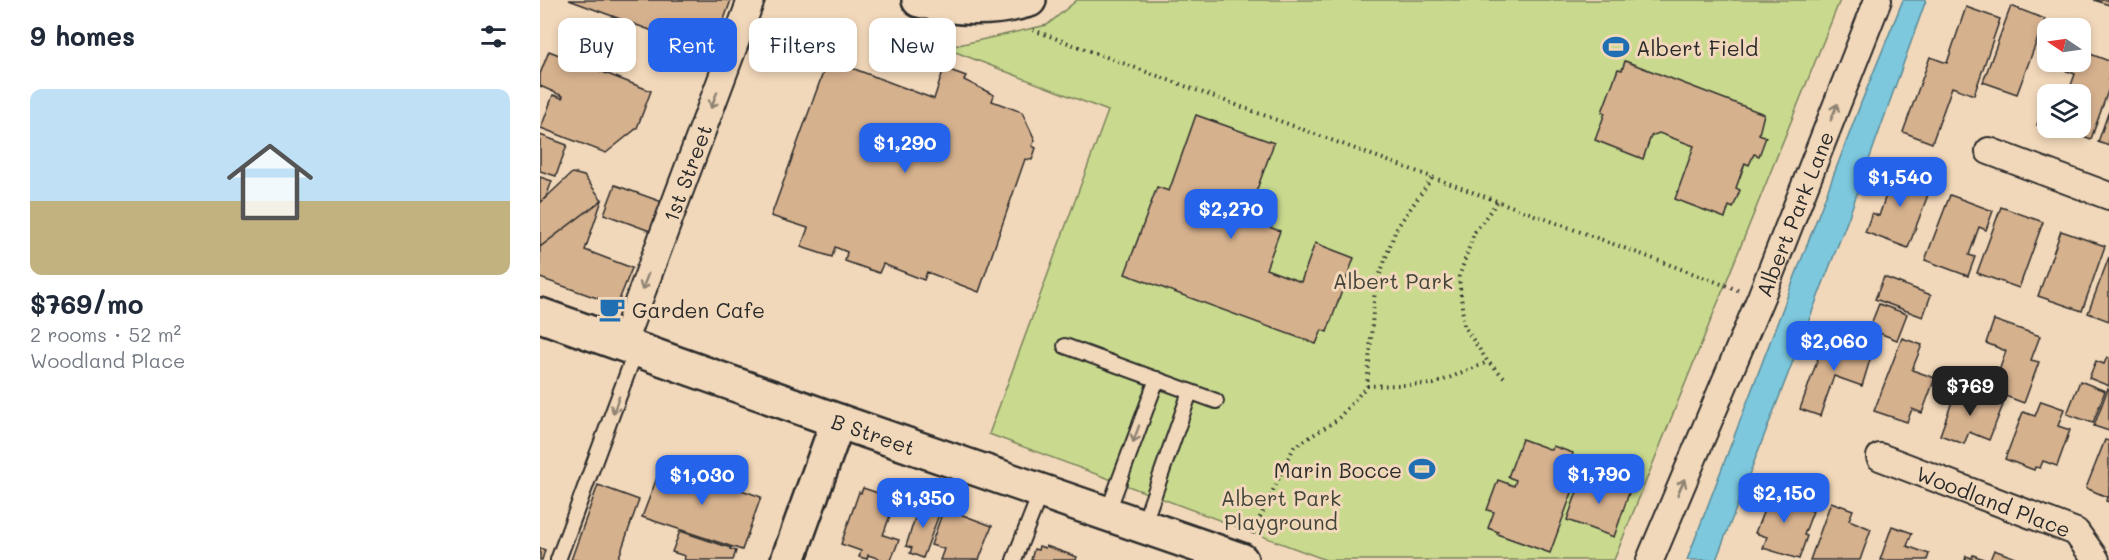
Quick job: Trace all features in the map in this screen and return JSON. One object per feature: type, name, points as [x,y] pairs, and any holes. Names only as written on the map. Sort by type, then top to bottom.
[{"type":"street","name":"1st Street","points":[[629,347],[751,0]]},
{"type":"street","points":[[919,0],[953,7],[1006,5]]},
{"type":"street","name":"Albert Park Lane","points":[[1650,560],[1761,297],[1878,0]]},
{"type":"street","points":[[1989,151],[2109,196]]},
{"type":"street","name":"B Street","points":[[540,315],[1240,560]]},
{"type":"street","points":[[788,560],[838,421]]},
{"type":"street","name":"Woodland Place","points":[[1880,457],[2076,532],[2096,560]]},
{"type":"lane","points":[[1065,346],[1216,401]]},
{"type":"lane","points":[[558,560],[629,347]]},
{"type":"lane","points":[[1107,514],[1157,379]]},
{"type":"lane","points":[[1143,526],[1190,392]]},
{"type":"lane","points":[[1014,560],[1041,491]]},
{"type":"path","points":[[1006,5],[1020,26],[1717,283],[1761,297]]},
{"type":"path","points":[[1240,560],[1294,447],[1337,420],[1367,386],[1375,288],[1396,229],[1432,178]]},
{"type":"path","points":[[1497,202],[1474,233],[1459,278],[1464,326],[1488,362],[1505,378]]},
{"type":"path","points":[[1367,386],[1434,384],[1488,362]]},
{"type":"green space","name":"Albert Park","points":[[1077,0],[1840,0],[1614,560],[1326,560],[989,434],[1108,111],[956,52],[956,46],[1047,25]]},
{"type":"water","points":[[1903,0],[1926,0],[1848,219],[1716,560],[1687,560],[1861,103]]},
{"type":"building","points":[[569,0],[731,0],[725,18],[648,18],[648,29],[636,25],[636,18],[618,18]]},
{"type":"building","points":[[2094,0],[2109,0],[2109,5]]},
{"type":"building","points":[[2011,6],[2042,18],[2037,18],[2037,40],[2017,94],[1983,82]]},
{"type":"building","points":[[1966,7],[2000,19],[1974,95],[1952,87],[1932,143],[1903,132],[1930,57],[1947,63]]},
{"type":"building","points":[[549,51],[558,55],[558,72],[603,72],[651,91],[637,128],[606,153],[541,128],[553,95],[562,98],[563,96],[540,86],[540,74]]},
{"type":"building","points":[[2091,54],[2109,61],[2109,88],[2091,139],[2088,138],[2091,138],[2091,84],[2072,84],[2075,74],[2070,72],[2091,72]]},
{"type":"building","points":[[1625,61],[1764,114],[1759,134],[1766,137],[1759,156],[1754,154],[1749,165],[1745,163],[1736,188],[1740,190],[1733,208],[1729,206],[1725,218],[1675,199],[1694,146],[1659,133],[1651,136],[1643,159],[1595,140],[1605,113],[1602,112],[1618,69],[1622,70]]},
{"type":"building","points":[[857,70],[934,99],[943,72],[955,72],[966,76],[964,80],[994,95],[992,101],[1022,112],[1035,140],[1032,146],[1036,148],[1032,160],[1025,159],[979,292],[927,272],[924,280],[883,264],[879,273],[845,261],[847,252],[835,247],[832,257],[801,247],[808,228],[771,216],[823,72],[857,72]]},
{"type":"building","points":[[2109,111],[2109,146],[2098,142]]},
{"type":"building","points":[[1196,115],[1274,143],[1246,219],[1280,231],[1266,269],[1301,282],[1315,243],[1354,258],[1327,332],[1322,330],[1316,344],[1125,274],[1157,187],[1169,191]]},
{"type":"building","points":[[540,135],[567,145],[556,176],[540,171]]},
{"type":"building","points":[[1889,168],[1932,184],[1908,248],[1865,232],[1872,213],[1879,216],[1888,189],[1882,187]]},
{"type":"building","points":[[572,173],[584,176],[602,200],[540,247],[540,203]]},
{"type":"building","points":[[540,177],[552,181],[546,197],[540,203]]},
{"type":"building","points":[[615,185],[662,202],[650,231],[604,214]]},
{"type":"building","points":[[1950,195],[1993,211],[1986,230],[1979,227],[1969,255],[1975,257],[1968,276],[1925,260]]},
{"type":"building","points":[[602,200],[585,250],[632,268],[617,305],[540,278],[540,247]]},
{"type":"building","points":[[2001,207],[2043,222],[2019,288],[1977,273]]},
{"type":"building","points":[[2061,231],[2105,246],[2082,311],[2038,296]]},
{"type":"building","points":[[2109,257],[2109,321],[2088,313]]},
{"type":"building","points":[[1884,277],[1931,295],[1923,317],[1875,299]]},
{"type":"building","points":[[1879,304],[1907,314],[1897,340],[1869,329]]},
{"type":"building","points":[[1994,320],[2040,336],[2031,360],[2039,362],[2024,403],[1992,391],[2006,351],[1986,343]]},
{"type":"building","points":[[1826,336],[1872,353],[1862,386],[1834,376],[1820,416],[1800,409]]},
{"type":"building","points":[[1902,338],[1922,345],[1912,370],[1935,378],[1922,413],[1912,409],[1907,422],[1874,411]]},
{"type":"building","points":[[2107,357],[2109,358],[2109,386],[2089,378],[2096,361],[2104,364]]},
{"type":"building","points":[[2080,381],[2105,391],[2093,423],[2067,414]]},
{"type":"building","points":[[1957,388],[2003,405],[1989,440],[1969,432],[1964,444],[1940,435]]},
{"type":"building","points":[[2109,389],[2109,431],[2094,426]]},
{"type":"building","points":[[2041,401],[2064,409],[2058,426],[2070,430],[2057,466],[2043,461],[2040,468],[2035,467],[2034,470],[2005,459],[2023,412],[2035,416]]},
{"type":"building","points":[[1522,439],[1552,450],[1553,446],[1573,453],[1570,464],[1581,468],[1550,553],[1497,534],[1498,532],[1488,528],[1494,512],[1487,510],[1498,480],[1514,486],[1516,480],[1508,477]]},
{"type":"building","points":[[2105,440],[2109,441],[2109,502],[2106,501],[2107,497],[2086,488]]},
{"type":"building","points":[[663,462],[761,497],[742,550],[642,517]]},
{"type":"building","points":[[1584,472],[1630,490],[1614,537],[1567,520]]},
{"type":"building","points":[[598,485],[639,500],[618,560],[571,560]]},
{"type":"building","points":[[1773,487],[1801,497],[1798,506],[1813,511],[1804,535],[1807,536],[1799,559],[1763,548],[1767,537],[1755,533]]},
{"type":"building","points":[[863,488],[896,499],[883,535],[899,540],[891,560],[868,555],[867,559],[859,557],[861,551],[841,544],[859,492],[861,493]]},
{"type":"building","points":[[920,502],[941,509],[923,558],[910,553],[912,548],[906,546]]},
{"type":"building","points":[[1831,502],[1853,510],[1849,520],[1871,529],[1860,560],[1810,560]]},
{"type":"building","points":[[944,508],[992,526],[979,560],[940,560],[944,549],[931,545]]},
{"type":"building","points":[[1892,526],[1912,533],[1907,546],[1929,554],[1927,560],[1880,560]]},
{"type":"building","points":[[680,531],[731,548],[736,551],[733,560],[684,560],[685,556],[672,552]]},
{"type":"building","points":[[1039,546],[1045,548],[1046,546],[1077,557],[1076,560],[1031,560],[1034,549],[1038,550]]},
{"type":"building","points":[[540,548],[545,550],[542,560],[540,560]]},
{"type":"building","points":[[1994,550],[2021,560],[1990,560]]},
{"type":"building","points":[[1973,555],[1986,560],[1965,560],[1966,556],[1972,558]]},
{"type":"place","name":"Albert Field","points":[[1616,47]]},
{"type":"place","name":"Garden Cafe","points":[[612,309]]},
{"type":"place","name":"Marin Bocce","points":[[1422,469]]},
{"type":"park label","name":"Albert Park Playground","points":[[1281,509]]}]
